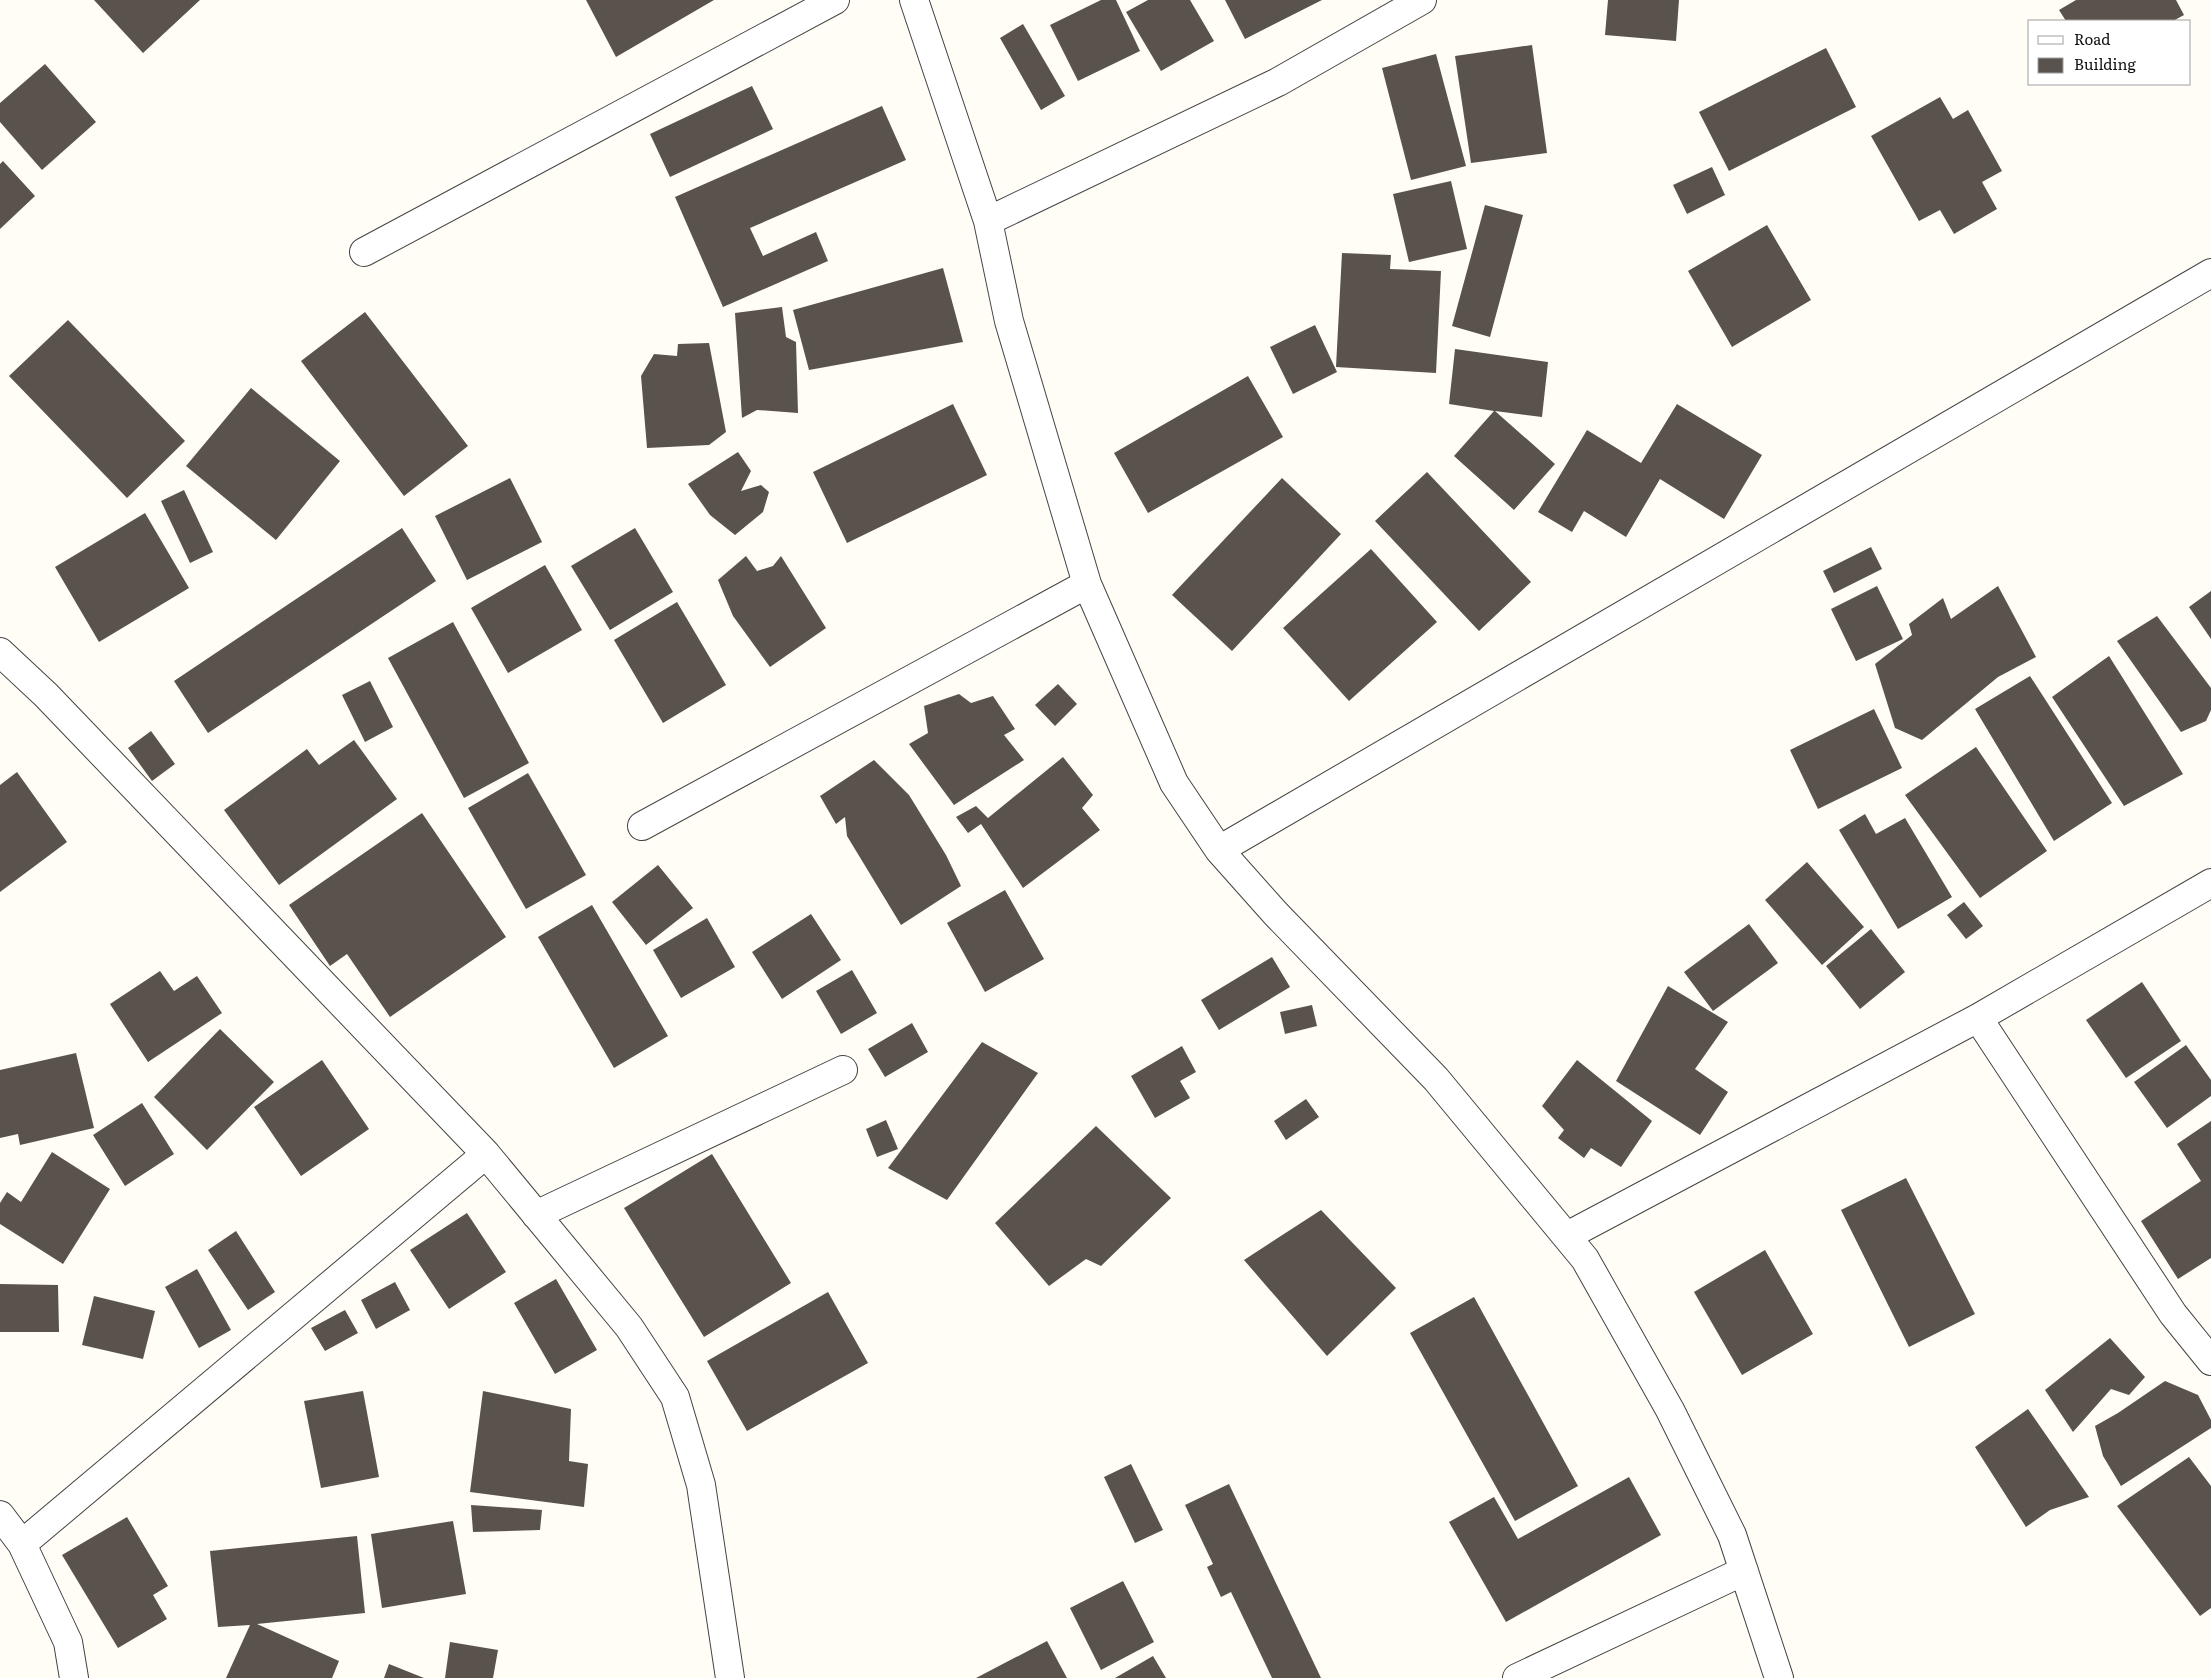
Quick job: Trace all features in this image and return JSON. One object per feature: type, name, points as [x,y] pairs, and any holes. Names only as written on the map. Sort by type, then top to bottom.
[{"type":"street","points":[[364,252],[835,0]]},
{"type":"street","points":[[914,0],[988,221],[1009,322],[1087,584],[1174,782],[1218,850],[1276,914],[1436,1079],[1585,1260],[1670,1410],[1732,1536],[1779,1678]]},
{"type":"street","points":[[988,221],[1278,82],[1422,0]]},
{"type":"street","points":[[1218,850],[2211,272]]},
{"type":"street","points":[[642,826],[1087,584]]},
{"type":"street","points":[[0,652],[52,702],[486,1154],[629,1328],[675,1397],[701,1485],[730,1678]]},
{"type":"street","points":[[1567,1236],[1978,1018],[2211,883]]},
{"type":"street","points":[[1978,1018],[2173,1314],[2211,1361]]},
{"type":"street","points":[[536,1215],[843,1070]]},
{"type":"street","points":[[22,1544],[486,1154]]},
{"type":"street","points":[[0,1515],[22,1544],[68,1642],[74,1678]]},
{"type":"street","points":[[1518,1678],[1744,1571]]},
{"type":"building","points":[[94,0],[200,0],[143,53]]},
{"type":"building","points":[[586,0],[714,0],[616,57]]},
{"type":"building","points":[[1101,0],[1116,0],[1140,51],[1078,81],[1050,25]]},
{"type":"building","points":[[1148,0],[1190,0],[1214,41],[1161,71],[1126,12]]},
{"type":"building","points":[[1225,0],[1322,0],[1245,39]]},
{"type":"building","points":[[1608,0],[1679,0],[1676,41],[1605,35]]},
{"type":"building","points":[[2076,0],[2176,0],[2184,15],[2175,20],[2065,20],[2059,10]]},
{"type":"building","points":[[1023,24],[1065,96],[1041,110],[1000,38]]},
{"type":"building","points":[[1532,45],[1547,153],[1471,163],[1455,56]]},
{"type":"building","points":[[1826,48],[1856,107],[1729,171],[1699,112]]},
{"type":"building","points":[[1436,54],[1466,166],[1411,180],[1382,68]]},
{"type":"building","points":[[45,64],[96,122],[42,170],[0,122],[0,103]]},
{"type":"building","points":[[752,86],[773,129],[670,177],[650,134]]},
{"type":"building","points":[[1940,97],[1953,119],[1968,110],[2002,171],[1982,182],[1997,209],[1954,234],[1940,210],[1919,221],[1871,136]]},
{"type":"building","points":[[882,106],[906,160],[750,228],[763,256],[816,232],[828,261],[723,307],[675,197]]},
{"type":"building","points":[[3,161],[35,196],[0,229],[0,164]]},
{"type":"building","points":[[1712,167],[1725,195],[1687,214],[1673,185]]},
{"type":"building","points":[[1451,181],[1467,249],[1409,262],[1393,194]]},
{"type":"building","points":[[1485,205],[1523,215],[1490,337],[1452,326]]},
{"type":"building","points":[[1767,225],[1811,300],[1732,347],[1688,271]]},
{"type":"building","points":[[1342,253],[1391,255],[1390,269],[1441,271],[1436,373],[1336,367]]},
{"type":"building","points":[[943,268],[963,342],[809,370],[793,310]]},
{"type":"building","points":[[782,307],[786,337],[796,342],[798,413],[757,410],[742,418],[735,313]]},
{"type":"building","points":[[365,312],[468,446],[404,496],[301,361]]},
{"type":"building","points":[[68,320],[185,441],[127,498],[9,376]]},
{"type":"building","points":[[1315,325],[1337,372],[1293,394],[1270,347]]},
{"type":"building","points":[[709,343],[726,432],[709,445],[647,448],[641,376],[654,354],[677,356],[678,344]]},
{"type":"building","points":[[1455,349],[1548,362],[1542,417],[1495,411],[1555,464],[1514,510],[1454,456],[1494,411],[1449,404]]},
{"type":"building","points":[[1248,376],[1283,437],[1148,513],[1114,453]]},
{"type":"building","points":[[251,388],[340,461],[276,540],[186,466]]},
{"type":"building","points":[[953,404],[987,475],[847,543],[813,472]]},
{"type":"building","points":[[1677,404],[1762,455],[1724,519],[1660,479],[1626,537],[1584,511],[1572,532],[1538,512],[1587,430],[1641,463]]},
{"type":"building","points":[[738,452],[751,471],[741,491],[761,485],[769,492],[763,512],[735,535],[710,515],[688,484]]},
{"type":"building","points":[[1427,472],[1531,582],[1479,631],[1375,521]]},
{"type":"building","points":[[510,478],[542,542],[467,580],[435,516]]},
{"type":"building","points":[[1282,478],[1341,534],[1232,651],[1172,595]]},
{"type":"building","points":[[184,490],[213,552],[190,563],[161,501]]},
{"type":"building","points":[[145,513],[189,588],[99,642],[55,567]]},
{"type":"building","points":[[402,528],[436,581],[208,733],[174,681]]},
{"type":"building","points":[[635,528],[673,592],[610,630],[571,566]]},
{"type":"building","points":[[1871,547],[1882,569],[1834,593],[1823,571]]},
{"type":"building","points":[[1371,549],[1437,622],[1349,701],[1283,628]]},
{"type":"building","points":[[746,556],[757,571],[773,566],[781,556],[826,628],[770,667],[733,616],[718,580]]},
{"type":"building","points":[[545,565],[582,630],[508,673],[471,608]]},
{"type":"building","points":[[1877,586],[1903,639],[1856,661],[1831,609]]},
{"type":"building","points":[[1998,586],[2036,657],[1998,677],[1922,740],[1895,728],[1875,664],[1912,635],[1909,624],[1943,598],[1951,619]]},
{"type":"building","points":[[2211,591],[2211,639],[2189,607]]},
{"type":"building","points":[[677,602],[726,685],[663,723],[614,640]]},
{"type":"building","points":[[2157,616],[2211,688],[2211,710],[2206,721],[2181,732],[2117,641]]},
{"type":"building","points":[[453,622],[529,763],[464,798],[388,658]]},
{"type":"building","points":[[2109,656],[2183,774],[2124,806],[2052,697]]},
{"type":"building","points":[[2030,676],[2112,803],[2054,841],[1975,709]]},
{"type":"building","points":[[370,681],[393,727],[365,742],[342,695]]},
{"type":"building","points":[[1058,684],[1077,704],[1055,726],[1035,705]]},
{"type":"building","points":[[959,694],[971,703],[993,696],[1015,729],[1004,735],[1024,760],[954,805],[909,744],[928,733],[924,706]]},
{"type":"building","points":[[1874,709],[1902,768],[1818,809],[1790,750]]},
{"type":"building","points":[[151,731],[175,764],[152,781],[128,748]]},
{"type":"building","points":[[354,740],[397,799],[279,885],[224,810],[307,749],[319,765]]},
{"type":"building","points":[[1976,747],[2047,851],[1980,898],[1905,795]]},
{"type":"building","points":[[1063,757],[1093,795],[1082,808],[1100,830],[1023,888],[981,824],[968,833],[956,817],[976,806],[988,818]]},
{"type":"building","points":[[874,760],[909,795],[946,855],[961,886],[901,925],[847,836],[845,817],[836,824],[820,796]]},
{"type":"building","points":[[17,772],[67,842],[0,892],[0,785]]},
{"type":"building","points":[[528,773],[586,875],[526,909],[468,808]]},
{"type":"building","points":[[422,813],[506,937],[390,1017],[347,954],[330,966],[289,905]]},
{"type":"building","points":[[1865,814],[1876,834],[1905,818],[1952,897],[1898,929],[1839,830]]},
{"type":"building","points":[[1807,862],[1864,927],[1822,965],[1765,900]]},
{"type":"building","points":[[658,865],[693,908],[646,945],[612,902]]},
{"type":"building","points":[[1005,890],[1044,959],[985,992],[947,923]]},
{"type":"building","points":[[1964,902],[1983,926],[1966,939],[1947,915]]},
{"type":"building","points":[[592,905],[668,1036],[614,1068],[538,937]]},
{"type":"building","points":[[811,914],[841,960],[782,999],[752,952]]},
{"type":"building","points":[[707,918],[735,967],[681,998],[653,950]]},
{"type":"building","points":[[1749,924],[1778,963],[1713,1011],[1684,972]]},
{"type":"building","points":[[1871,929],[1905,972],[1860,1009],[1826,966]]},
{"type":"building","points":[[1272,957],[1290,987],[1219,1030],[1201,1000]]},
{"type":"building","points":[[852,970],[877,1013],[841,1034],[816,991]]},
{"type":"building","points":[[160,971],[174,991],[197,976],[222,1013],[148,1062],[110,1004]]},
{"type":"building","points":[[2142,982],[2181,1041],[2126,1078],[2086,1020]]},
{"type":"building","points":[[1668,986],[1728,1022],[1695,1069],[1728,1092],[1700,1135],[1616,1081]]},
{"type":"building","points":[[1312,1005],[1317,1026],[1285,1034],[1280,1012]]},
{"type":"building","points":[[912,1023],[928,1052],[885,1077],[868,1049]]},
{"type":"building","points":[[220,1029],[274,1082],[207,1150],[154,1097]]},
{"type":"building","points":[[982,1042],[1038,1073],[947,1200],[888,1168]]},
{"type":"building","points":[[2186,1045],[2211,1080],[2211,1096],[2167,1128],[2134,1082]]},
{"type":"building","points":[[1182,1046],[1196,1072],[1180,1081],[1190,1098],[1155,1118],[1131,1076]]},
{"type":"building","points":[[76,1053],[94,1128],[20,1145],[18,1134],[0,1138],[0,1070]]},
{"type":"building","points":[[322,1060],[369,1129],[301,1176],[254,1107]]},
{"type":"building","points":[[1577,1060],[1652,1121],[1621,1167],[1591,1148],[1584,1158],[1558,1138],[1564,1130],[1542,1106]]},
{"type":"building","points":[[1306,1099],[1319,1117],[1286,1140],[1274,1121]]},
{"type":"building","points":[[142,1103],[174,1154],[125,1186],[93,1135]]},
{"type":"building","points":[[886,1120],[898,1149],[877,1157],[866,1129]]},
{"type":"building","points":[[2211,1121],[2211,1258],[2178,1279],[2141,1221],[2201,1181],[2177,1144]]},
{"type":"building","points":[[1096,1126],[1171,1198],[1101,1266],[1086,1259],[1049,1286],[995,1223]]},
{"type":"building","points":[[52,1152],[110,1189],[63,1264],[0,1224],[0,1203],[7,1192],[21,1202]]},
{"type":"building","points":[[712,1154],[791,1283],[704,1337],[624,1208]]},
{"type":"building","points":[[1906,1178],[1975,1314],[1909,1347],[1841,1210]]},
{"type":"building","points":[[1321,1210],[1396,1288],[1327,1356],[1244,1260]]},
{"type":"building","points":[[467,1213],[506,1272],[449,1309],[410,1250]]},
{"type":"building","points":[[236,1231],[275,1292],[248,1310],[208,1250]]},
{"type":"building","points":[[1765,1250],[1813,1334],[1742,1375],[1694,1292]]},
{"type":"building","points":[[197,1269],[231,1330],[199,1348],[165,1287]]},
{"type":"building","points":[[556,1279],[597,1350],[555,1374],[514,1303]]},
{"type":"building","points":[[395,1282],[410,1310],[376,1329],[361,1300]]},
{"type":"building","points":[[0,1284],[58,1285],[59,1332],[0,1332]]},
{"type":"building","points":[[828,1292],[868,1363],[747,1431],[707,1361]]},
{"type":"building","points":[[94,1296],[155,1311],[143,1359],[82,1345]]},
{"type":"building","points":[[1474,1297],[1578,1486],[1515,1521],[1410,1333]]},
{"type":"building","points":[[345,1310],[358,1333],[325,1351],[311,1328]]},
{"type":"building","points":[[2110,1338],[2145,1377],[2129,1395],[2111,1389],[2073,1432],[2045,1390]]},
{"type":"building","points":[[2165,1381],[2198,1395],[2211,1420],[2211,1428],[2121,1486],[2103,1456],[2095,1426],[2118,1413]]},
{"type":"building","points":[[363,1391],[379,1477],[321,1488],[304,1401]]},
{"type":"building","points":[[483,1391],[571,1409],[569,1461],[588,1464],[584,1507],[470,1492]]},
{"type":"building","points":[[2028,1409],[2089,1497],[2050,1510],[2026,1527],[1975,1447]]},
{"type":"building","points":[[2189,1457],[2211,1486],[2211,1608],[2200,1616],[2117,1506]]},
{"type":"building","points":[[1131,1464],[1163,1530],[1135,1543],[1104,1477]]},
{"type":"building","points":[[1629,1477],[1661,1535],[1506,1622],[1449,1522],[1494,1497],[1518,1539]]},
{"type":"building","points":[[1229,1484],[1321,1678],[1272,1678],[1231,1592],[1221,1597],[1207,1567],[1213,1564],[1185,1505]]},
{"type":"building","points":[[471,1505],[542,1510],[540,1530],[473,1532]]},
{"type":"building","points":[[127,1517],[168,1586],[153,1595],[167,1619],[118,1648],[62,1555]]},
{"type":"building","points":[[453,1521],[466,1594],[382,1608],[371,1534]]},
{"type":"building","points":[[357,1536],[365,1613],[257,1624],[339,1661],[332,1678],[226,1678],[250,1625],[218,1627],[210,1551]]},
{"type":"building","points":[[1123,1581],[1154,1642],[1101,1670],[1070,1608]]},
{"type":"building","points":[[1047,1641],[1067,1678],[976,1678]]},
{"type":"building","points":[[450,1642],[498,1650],[493,1678],[445,1678]]},
{"type":"building","points":[[1153,1656],[1166,1678],[1115,1678]]},
{"type":"building","points":[[389,1664],[424,1678],[384,1678]]}]
